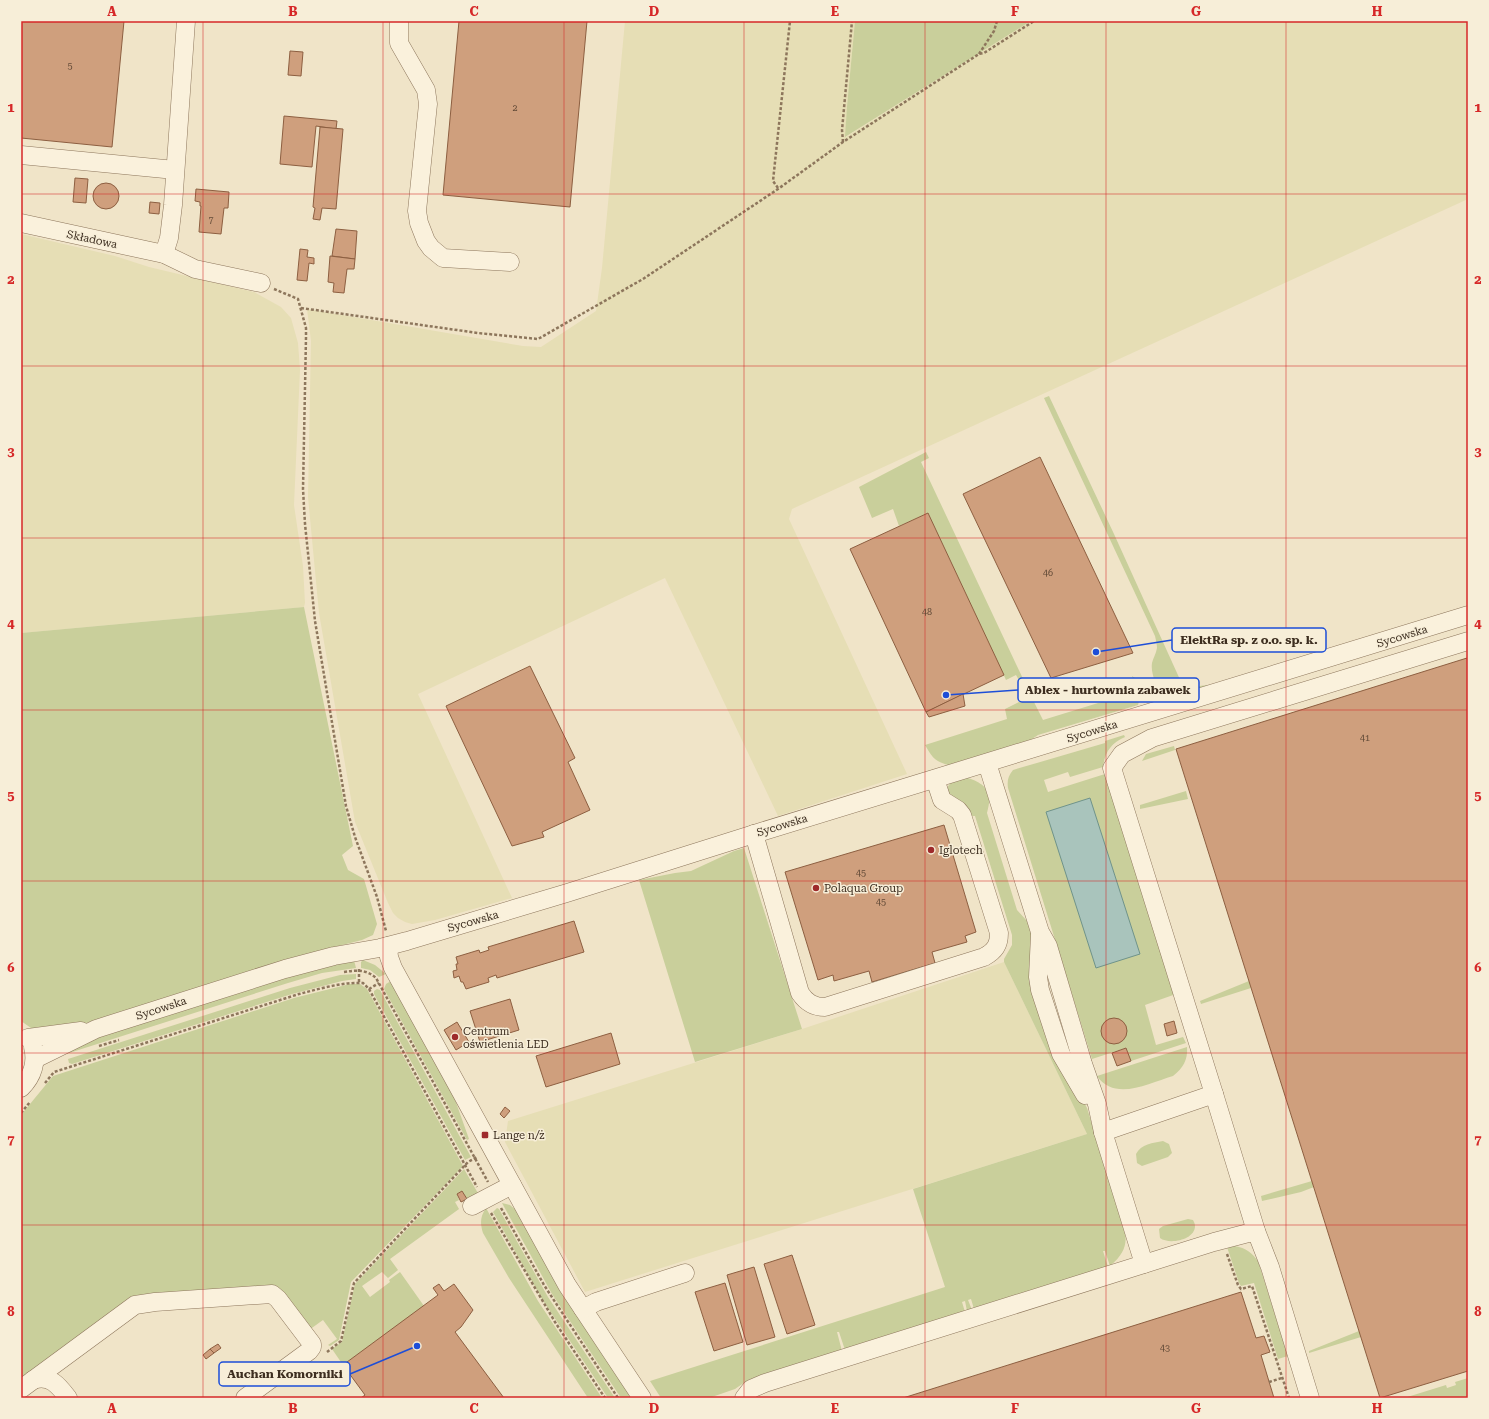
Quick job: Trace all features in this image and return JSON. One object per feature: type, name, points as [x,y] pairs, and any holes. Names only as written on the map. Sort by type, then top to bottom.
[{"type":"street","points":[[164,254],[170,228],[176,170],[186,21]]},
{"type":"street","points":[[399,21],[399,43],[426,90],[428,104],[418,211],[422,233],[431,248],[442,258],[510,262]]},
{"type":"street","points":[[21,155],[176,170]]},
{"type":"street","name":"Składowa","points":[[21,223],[164,254],[195,269],[261,283]]},
{"type":"street","name":"Sycowska","points":[[35,1059],[96,1029],[302,964],[388,946],[567,893],[754,834],[1468,615]]},
{"type":"street","points":[[1310,1398],[1270,1268],[1256,1231],[1112,768],[1122,754],[1152,738],[1468,641]]},
{"type":"street","points":[[987,763],[1040,932],[1048,946],[1083,1064],[1097,1104],[1103,1132],[1144,1264]]},
{"type":"street","points":[[754,834],[800,993],[811,1004],[818,1007],[825,1007],[984,957],[991,953],[1000,941],[1000,933],[962,815],[958,810],[942,800],[935,779]]},
{"type":"street","points":[[388,946],[389,957],[393,968],[567,1285],[642,1398]]},
{"type":"street","name":"Sycowska","points":[[25,1034],[96,1029]]},
{"type":"street","points":[[25,1034],[33,1048],[35,1059],[26,1094]]},
{"type":"street","points":[[1103,1132],[1214,1094]]},
{"type":"street","points":[[484,1200],[512,1185]]},
{"type":"street","points":[[744,1398],[751,1389],[765,1383],[1218,1241],[1256,1231]]},
{"type":"street","points":[[583,1309],[596,1302],[685,1273]]},
{"type":"street","points":[[27,1384],[135,1305],[169,1301],[272,1294],[278,1299],[312,1344],[312,1347],[309,1351],[245,1398]]},
{"type":"street","points":[[27,1384],[39,1378],[50,1380],[57,1383],[68,1398]]},
{"type":"path","points":[[778,189],[773,181],[790,21]]},
{"type":"path","points":[[843,142],[842,130],[852,21]]},
{"type":"path","points":[[979,54],[994,31],[997,21]]},
{"type":"path","points":[[301,308],[478,333],[538,339],[643,279],[778,189],[843,142],[979,54],[984,53],[1034,21]]},
{"type":"path","points":[[261,283],[298,299],[306,328],[303,489],[315,621],[346,806],[355,837],[380,908],[388,946]]},
{"type":"path","points":[[340,972],[362,970],[370,973],[376,978],[476,1158],[484,1200],[544,1285],[618,1398]]},
{"type":"path","points":[[45,1084],[54,1072],[298,994],[352,982],[363,982],[367,985],[484,1200],[555,1322],[605,1398]]},
{"type":"path","points":[[92,1049],[121,1039]]},
{"type":"path","points":[[21,1113],[26,1094]]},
{"type":"path","points":[[325,1353],[340,1341],[354,1283],[468,1162],[476,1158]]},
{"type":"path","points":[[1225,1248],[1238,1285],[1241,1289],[1252,1286],[1289,1397]]},
{"type":"path","points":[[1267,1344],[1271,1343]]},
{"type":"path","points":[[1269,1382],[1282,1378]]},
{"type":"shaded area","points":[[625,21],[855,21],[847,106],[846,137],[1031,21],[1468,21],[1468,199],[792,509],[789,519],[907,774],[778,816],[665,578],[418,694],[512,898],[435,920],[412,924],[398,918],[393,913],[355,822],[319,613],[308,497],[311,341],[307,309],[523,346],[541,347],[596,311],[602,268]]},
{"type":"shaded area","points":[[21,234],[115,256],[149,267],[254,292],[281,307],[291,318],[298,343],[300,370],[294,505],[303,566],[304,607],[21,633]]},
{"type":"shaded area","points":[[1004,962],[1087,1134],[585,1292],[505,1142],[508,1121],[802,1029]]},
{"type":"green space","points":[[855,21],[1031,21],[845,137]]},
{"type":"green space","points":[[1049,396],[1182,684],[1191,687],[1208,685],[1177,696],[1164,694],[1159,690],[1152,672],[1152,661],[1157,648],[1155,636],[1044,398]]},
{"type":"green space","points":[[926,452],[929,458],[921,462],[1025,683],[1021,684],[1016,675],[1006,680],[928,513],[899,526],[893,509],[872,518],[859,487]]},
{"type":"green space","points":[[304,607],[353,846],[342,855],[348,870],[364,879],[377,924],[373,935],[362,940],[303,955],[83,1024],[42,1032],[31,1028],[21,1021],[21,633]]},
{"type":"green space","points":[[1132,676],[1135,678],[1141,694],[1138,705],[1038,735],[1029,741],[948,765],[939,762],[934,758],[925,745],[1007,719],[1005,709],[1031,696],[1043,720],[1137,691]]},
{"type":"green space","points":[[1124,735],[1125,737],[1112,745],[1107,752],[1103,767],[1070,777],[1068,772],[1044,780],[1048,792],[1105,774],[1176,994],[1145,1005],[1156,1045],[1183,1037],[1186,1043],[1131,1061],[1126,1048],[1092,1059],[1008,788],[1009,776],[1013,770],[1105,743],[1105,741]]},
{"type":"green space","points":[[1174,746],[1175,750],[1142,761],[1146,754]]},
{"type":"green space","points":[[965,777],[984,786],[988,793],[989,801],[987,813],[1017,910],[1028,922],[1033,936],[1058,1065],[1087,1108],[1124,1226],[1126,1238],[1124,1248],[1119,1257],[1110,1266],[1105,1251],[1103,1251],[1108,1267],[974,1309],[971,1299],[968,1300],[972,1310],[967,1311],[965,1301],[962,1302],[965,1312],[845,1350],[839,1332],[837,1332],[842,1351],[748,1380],[735,1389],[709,1398],[661,1398],[650,1381],[945,1287],[913,1189],[1087,1134],[1004,962],[1004,959],[1012,945],[1012,935],[975,816],[970,816],[958,806],[949,795],[949,785],[955,780]]},
{"type":"green space","points":[[1186,791],[1188,799],[1140,809],[1140,805]]},
{"type":"green space","points":[[744,848],[802,1029],[695,1062],[639,880],[691,871],[734,851]]},
{"type":"green space","points":[[354,960],[356,968],[322,973],[288,983],[66,1054],[65,1050],[96,1037],[286,976]]},
{"type":"green space","points":[[363,960],[375,965],[386,974],[379,977],[370,970],[361,968],[361,962]]},
{"type":"green space","points":[[356,974],[356,979],[342,981],[292,994],[72,1064],[69,1063],[68,1059],[290,988],[340,975]]},
{"type":"green space","points":[[391,981],[453,1094],[469,1139],[467,1140],[384,989],[386,984]]},
{"type":"green space","points":[[1249,981],[1251,988],[1201,1004],[1200,1001]]},
{"type":"green space","points":[[350,984],[360,984],[367,989],[463,1166],[351,1282],[339,1340],[330,1346],[328,1345],[337,1339],[323,1320],[309,1330],[285,1297],[140,1298],[21,1379],[21,1115],[53,1076],[294,998]]},
{"type":"green space","points":[[377,989],[380,990],[471,1157],[465,1160],[374,994],[374,991]]},
{"type":"green space","points":[[1187,1047],[1186,1060],[1180,1070],[1173,1076],[1154,1083],[1133,1088],[1113,1088],[1104,1084],[1097,1076]]},
{"type":"green space","points":[[1163,1141],[1169,1144],[1172,1153],[1168,1157],[1142,1166],[1137,1163],[1136,1154],[1141,1148],[1148,1144]]},
{"type":"green space","points":[[464,1169],[479,1195],[467,1199],[462,1191],[457,1194],[459,1200],[455,1202],[459,1209],[390,1259],[398,1270],[388,1278],[382,1272],[362,1286],[370,1297],[390,1282],[389,1280],[400,1272],[424,1306],[343,1365],[332,1349],[342,1342],[355,1284]]},
{"type":"green space","points":[[1312,1181],[1314,1187],[1301,1192],[1262,1201],[1261,1196]]},
{"type":"green space","points":[[502,1203],[510,1205],[517,1211],[633,1398],[621,1398],[552,1294]]},
{"type":"green space","points":[[486,1208],[538,1301],[602,1398],[588,1398],[509,1278],[483,1233],[481,1220]]},
{"type":"green space","points":[[497,1208],[499,1209],[548,1297],[615,1398],[608,1398],[542,1299],[493,1212]]},
{"type":"green space","points":[[1188,1219],[1193,1220],[1195,1224],[1194,1231],[1191,1235],[1175,1241],[1160,1238],[1159,1229],[1163,1226]]},
{"type":"green space","points":[[1235,1246],[1248,1251],[1258,1261],[1288,1356],[1278,1359],[1254,1283],[1241,1286],[1239,1283],[1227,1247]]},
{"type":"green space","points":[[1359,1331],[1361,1337],[1309,1353],[1309,1351]]},
{"type":"green space","points":[[1468,1378],[1468,1398],[1404,1398],[1446,1385],[1447,1388],[1456,1385],[1455,1382]]},
{"type":"water","points":[[1090,798],[1140,954],[1096,968],[1046,812]]},
{"type":"building","points":[[21,21],[124,21],[112,147],[21,138]]},
{"type":"building","points":[[459,21],[587,21],[570,207],[443,195]]},
{"type":"building","points":[[290,51],[303,52],[301,76],[288,75]]},
{"type":"building","points":[[284,116],[337,121],[336,129],[316,126],[312,167],[280,164]]},
{"type":"building","points":[[320,127],[343,129],[336,209],[322,208],[320,220],[313,219],[315,208],[313,207]]},
{"type":"building","points":[[75,178],[88,179],[86,203],[73,202]]},
{"type":"building","points":[[106,183],[115,187],[119,196],[115,205],[106,209],[97,205],[93,196],[97,187]]},
{"type":"building","points":[[196,189],[229,192],[228,208],[224,208],[221,234],[199,232],[201,206],[200,202],[195,201]]},
{"type":"building","points":[[150,202],[160,203],[159,214],[149,213]]},
{"type":"building","points":[[336,229],[357,231],[355,259],[332,256]]},
{"type":"building","points":[[300,249],[308,250],[307,257],[314,258],[314,264],[309,263],[307,281],[297,280]]},
{"type":"building","points":[[330,256],[355,259],[354,269],[347,269],[344,293],[333,292],[334,283],[328,282]]},
{"type":"building","points":[[1040,457],[1133,653],[1051,678],[963,494]]},
{"type":"building","points":[[928,513],[1004,675],[926,712],[850,549]]},
{"type":"building","points":[[1467,658],[1468,1371],[1380,1398],[1176,749]]},
{"type":"building","points":[[530,666],[575,758],[568,762],[590,810],[542,832],[544,837],[512,846],[446,706]]},
{"type":"building","points":[[963,694],[965,706],[929,717],[926,712]]},
{"type":"building","points":[[944,825],[976,932],[965,936],[967,942],[932,952],[935,963],[872,982],[869,971],[834,981],[833,975],[818,980],[785,872]]},
{"type":"building","points":[[574,921],[584,952],[497,978],[496,975],[488,978],[489,982],[466,989],[459,976],[454,978],[453,971],[457,970],[456,964],[458,964],[456,957],[479,950],[480,953],[489,950],[488,947]]},
{"type":"building","points":[[510,999],[519,1030],[480,1042],[470,1011]]},
{"type":"building","points":[[1114,1018],[1123,1022],[1127,1031],[1123,1040],[1114,1044],[1105,1040],[1101,1031],[1105,1022]]},
{"type":"building","points":[[1174,1021],[1177,1033],[1167,1036],[1164,1024]]},
{"type":"building","points":[[457,1022],[469,1042],[456,1050],[444,1030]]},
{"type":"building","points":[[611,1033],[620,1064],[546,1087],[536,1056]]},
{"type":"building","points":[[1126,1048],[1131,1061],[1117,1066],[1112,1053]]},
{"type":"building","points":[[505,1107],[510,1111],[504,1118],[500,1114]]},
{"type":"building","points":[[462,1191],[467,1199],[461,1202],[457,1194]]},
{"type":"building","points":[[792,1255],[815,1325],[787,1334],[764,1264]]},
{"type":"building","points":[[754,1267],[775,1337],[747,1345],[727,1275]]},
{"type":"building","points":[[725,1283],[743,1342],[714,1351],[695,1292]]},
{"type":"building","points":[[439,1284],[444,1291],[454,1284],[473,1310],[461,1327],[455,1332],[504,1398],[361,1398],[365,1395],[343,1365],[438,1295],[433,1288]]},
{"type":"building","points":[[1241,1292],[1256,1338],[1264,1336],[1270,1352],[1261,1355],[1274,1398],[903,1398]]},
{"type":"building","points":[[218,1344],[221,1348],[214,1353],[210,1349]]},
{"type":"building","points":[[210,1349],[214,1353],[206,1359],[203,1355]]},
{"type":"place","name":"ElektRa sp. z o.o. sp. k.","points":[[1096,652]]},
{"type":"place","name":"Ablex - hurtownia zabawek","points":[[946,695]]},
{"type":"place","name":"Iglotech","points":[[931,850]]},
{"type":"place","name":"Polaqua Group","points":[[816,888]]},
{"type":"place","name":"Centrum oświetlenia LED","points":[[455,1037]]},
{"type":"place","name":"Lange n/ż","points":[[485,1135]]},
{"type":"place","name":"Auchan Komorniki","points":[[417,1346]]}]
